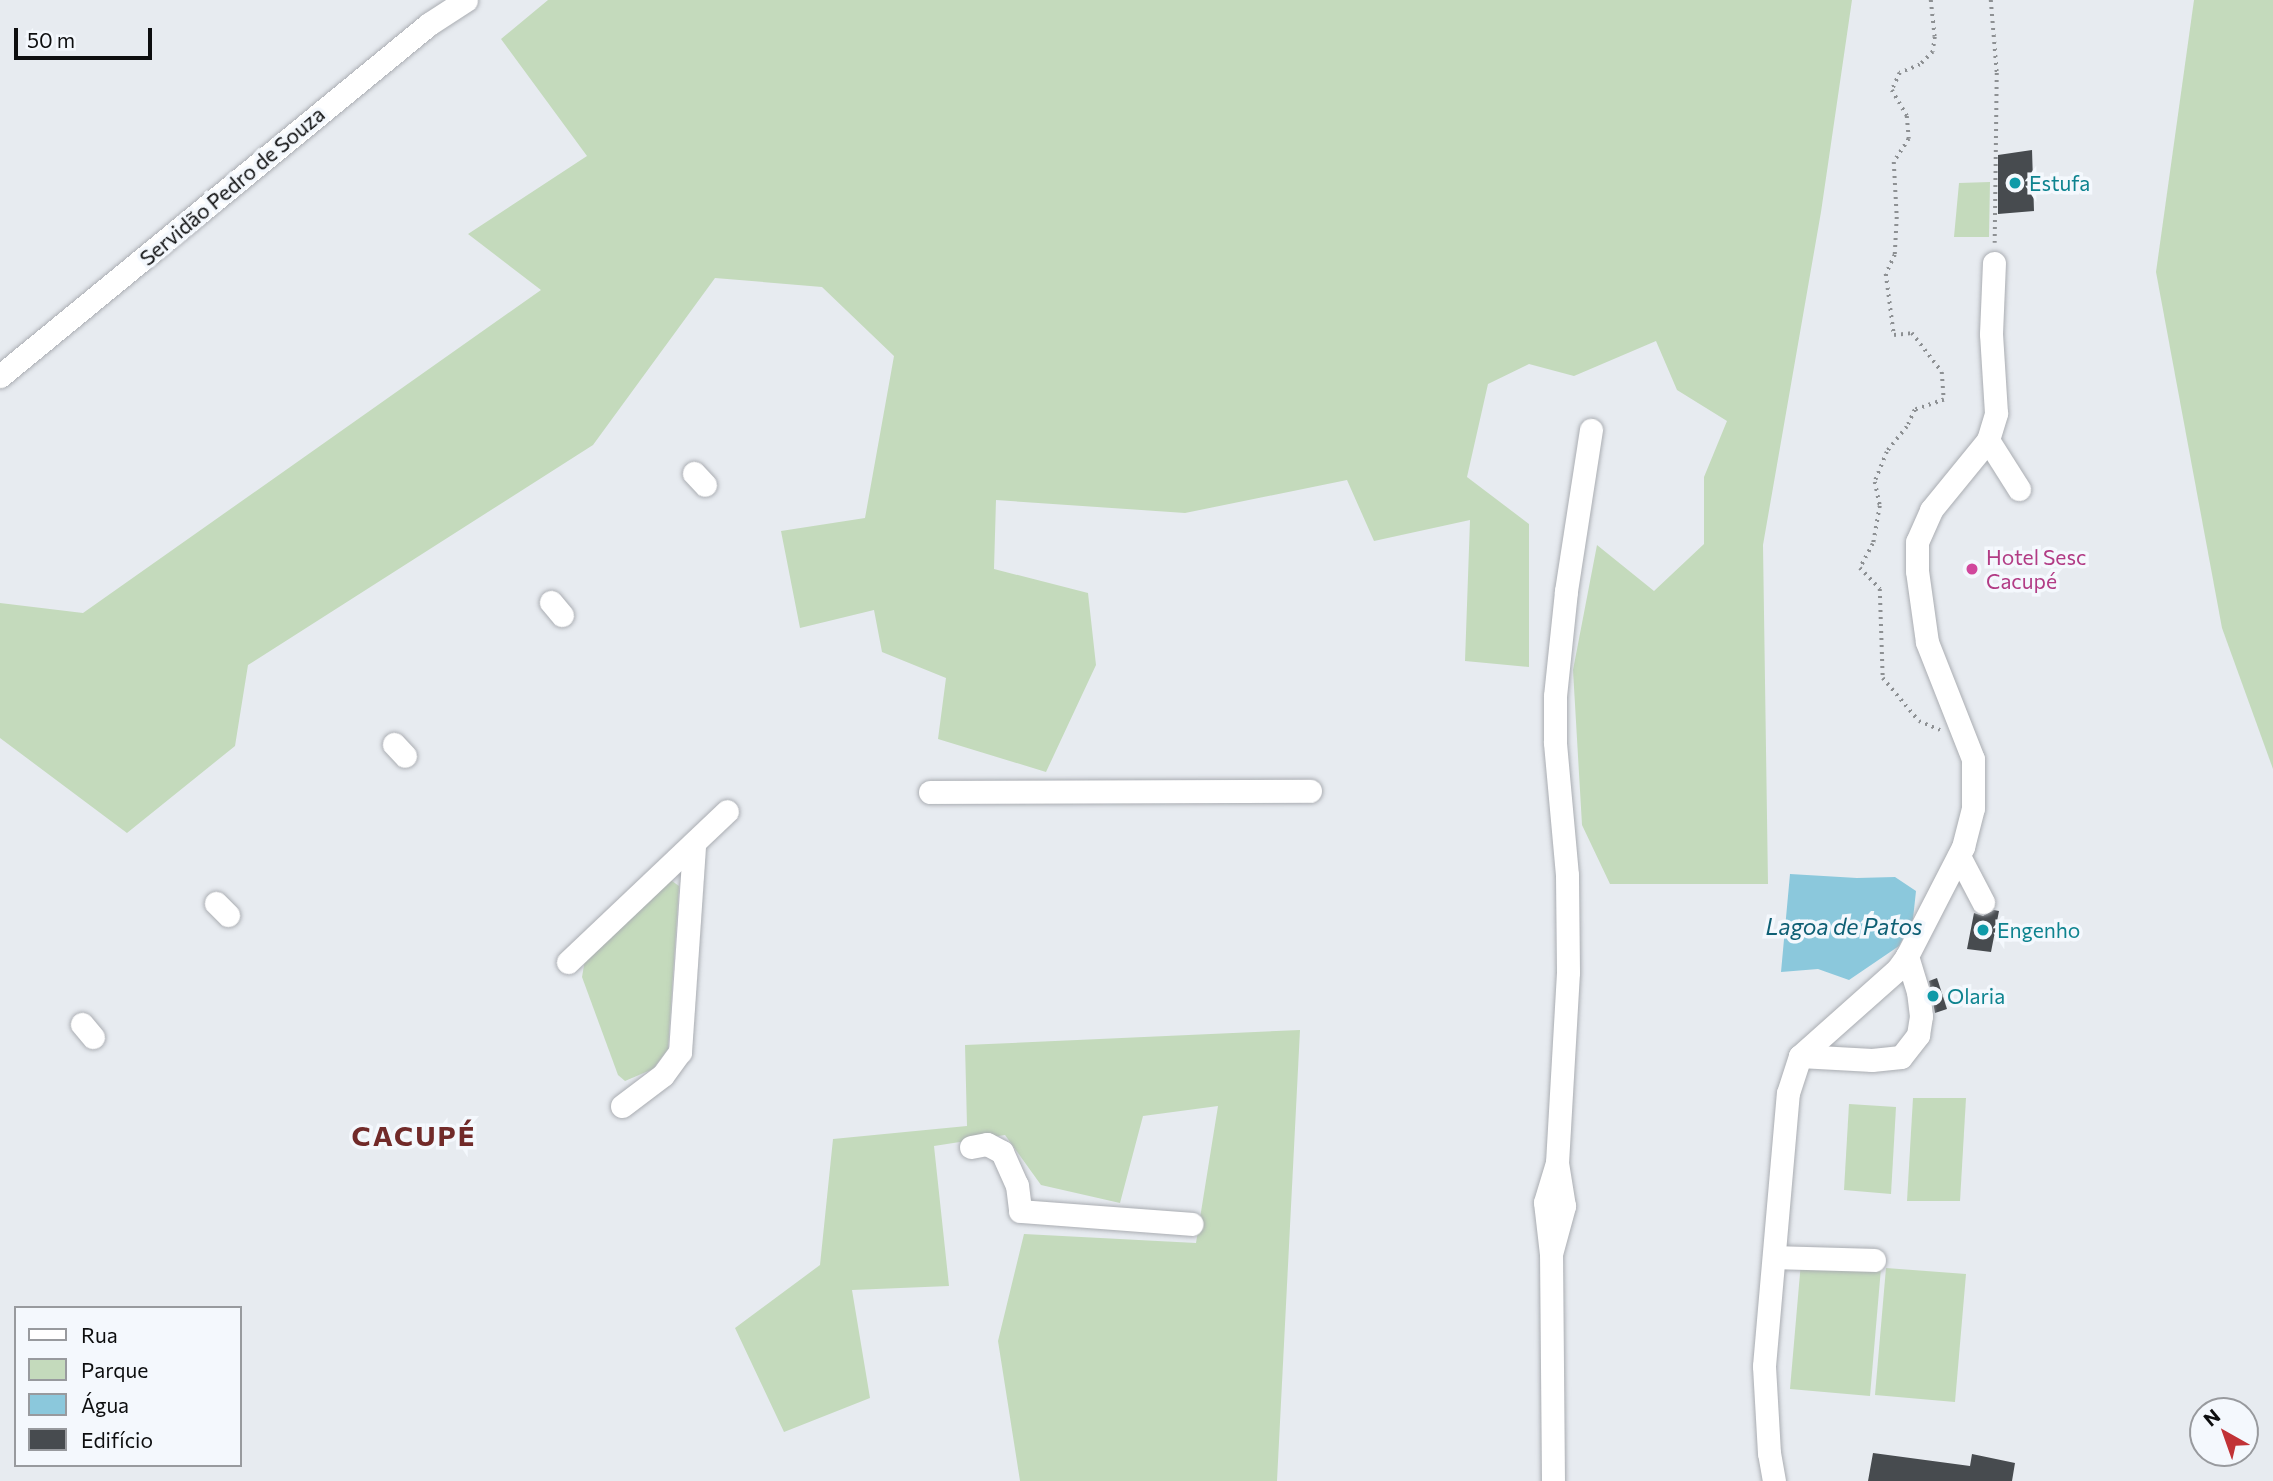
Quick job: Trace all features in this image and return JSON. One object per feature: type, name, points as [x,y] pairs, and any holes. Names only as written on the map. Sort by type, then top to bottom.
[{"type":"street","name":"Servidão Pedro de Souza","points":[[0,376],[369,72],[429,24],[467,0]]},
{"type":"street","points":[[1774,1481],[1769,1453],[1764,1366],[1788,1093],[1800,1056],[1897,970],[1907,956],[1959,856],[1973,808],[1973,759],[1927,642],[1917,571],[1917,542],[1931,510],[1988,440],[1996,413],[1991,334],[1994,263]]},
{"type":"street","points":[[1553,1481],[1551,1254],[1545,1202],[1557,1163],[1566,1028],[1568,922],[1555,742],[1555,696],[1566,591],[1591,430]]},
{"type":"street","points":[[1988,440],[2019,489]]},
{"type":"street","points":[[930,792],[1310,791]]},
{"type":"street","points":[[568,962],[727,811]]},
{"type":"street","points":[[622,1106],[663,1075],[680,1052],[694,844]]},
{"type":"street","points":[[1959,856],[1983,902]]},
{"type":"street","points":[[1800,1056],[1872,1060],[1901,1057],[1919,1035],[1921,1016],[1918,992],[1907,956]]},
{"type":"street","points":[[971,1147],[988,1144],[1002,1152],[1017,1185],[1020,1211],[1192,1224]]},
{"type":"street","points":[[1774,1257],[1874,1260]]},
{"type":"path","points":[[1931,0],[1935,37],[1933,52],[1920,65],[1900,73],[1892,90],[1907,116],[1909,139],[1894,162],[1897,217],[1895,255],[1886,274],[1894,335],[1912,333],[1942,372],[1944,400],[1915,410],[1907,427],[1887,452],[1875,482],[1880,506],[1873,544],[1860,568],[1880,589],[1883,678],[1919,721],[1944,732]]},
{"type":"path","points":[[1991,0],[1997,73],[1994,263]]},
{"type":"green space","points":[[548,0],[1852,0],[1821,212],[1763,545],[1768,884],[1610,884],[1582,825],[1573,670],[1597,545],[1654,591],[1704,544],[1704,477],[1727,421],[1677,390],[1656,341],[1574,376],[1529,364],[1488,384],[1467,477],[1529,524],[1529,667],[1465,661],[1470,520],[1374,541],[1347,480],[1185,513],[996,500],[994,569],[1088,593],[1096,665],[1046,772],[938,739],[946,678],[882,652],[874,610],[800,628],[781,531],[865,518],[894,356],[822,287],[715,278],[593,445],[248,665],[235,746],[127,833],[0,738],[0,603],[83,613],[541,290],[468,234],[587,156],[501,39]]},
{"type":"green space","points":[[2194,0],[2273,0],[2273,769],[2222,628],[2156,272]]},
{"type":"green space","points":[[1990,182],[1989,237],[1954,237],[1959,183]]},
{"type":"green space","points":[[665,881],[672,881],[679,886],[668,1049],[653,1069],[625,1081],[618,1075],[582,977],[586,954]]},
{"type":"green space","points":[[1300,1030],[1277,1481],[1020,1481],[998,1341],[1024,1234],[1196,1243],[1218,1106],[1143,1116],[1120,1203],[1041,1185],[1005,1135],[934,1146],[949,1286],[852,1290],[870,1398],[784,1432],[735,1328],[820,1265],[833,1139],[967,1126],[965,1045]]},
{"type":"green space","points":[[1913,1098],[1966,1098],[1960,1201],[1907,1201]]},
{"type":"green space","points":[[1849,1104],[1896,1107],[1891,1194],[1844,1190]]},
{"type":"green space","points":[[1801,1262],[1881,1268],[1870,1396],[1790,1389]]},
{"type":"green space","points":[[1886,1268],[1966,1274],[1955,1402],[1875,1395]]},
{"type":"water","name":"Lagoa de Patos","points":[[1790,874],[1895,877],[1916,891],[1913,919],[1899,946],[1849,980],[1818,969],[1781,972]]},
{"type":"building","name":"Estufa","points":[[2032,150],[2034,211],[1998,214],[1998,155]]},
{"type":"building","name":"Engenho","points":[[1994,910],[1999,911],[1991,952],[1967,949],[1974,913],[1983,916]]},
{"type":"building","points":[[1937,978],[1947,1009],[1935,1013],[1929,981]]},
{"type":"building","points":[[1873,1453],[1970,1466],[1972,1454],[2015,1463],[2012,1481],[1868,1481]]},
{"type":"place","name":"Estufa","points":[[2015,183]]},
{"type":"place","name":"Hotel Sesc Cacupé","points":[[1972,569]]},
{"type":"place","name":"Engenho","points":[[1983,930]]},
{"type":"place","name":"Olaria","points":[[1933,996]]},
{"type":"district","name":"CACUPÉ","points":[[414,1135]]}]
